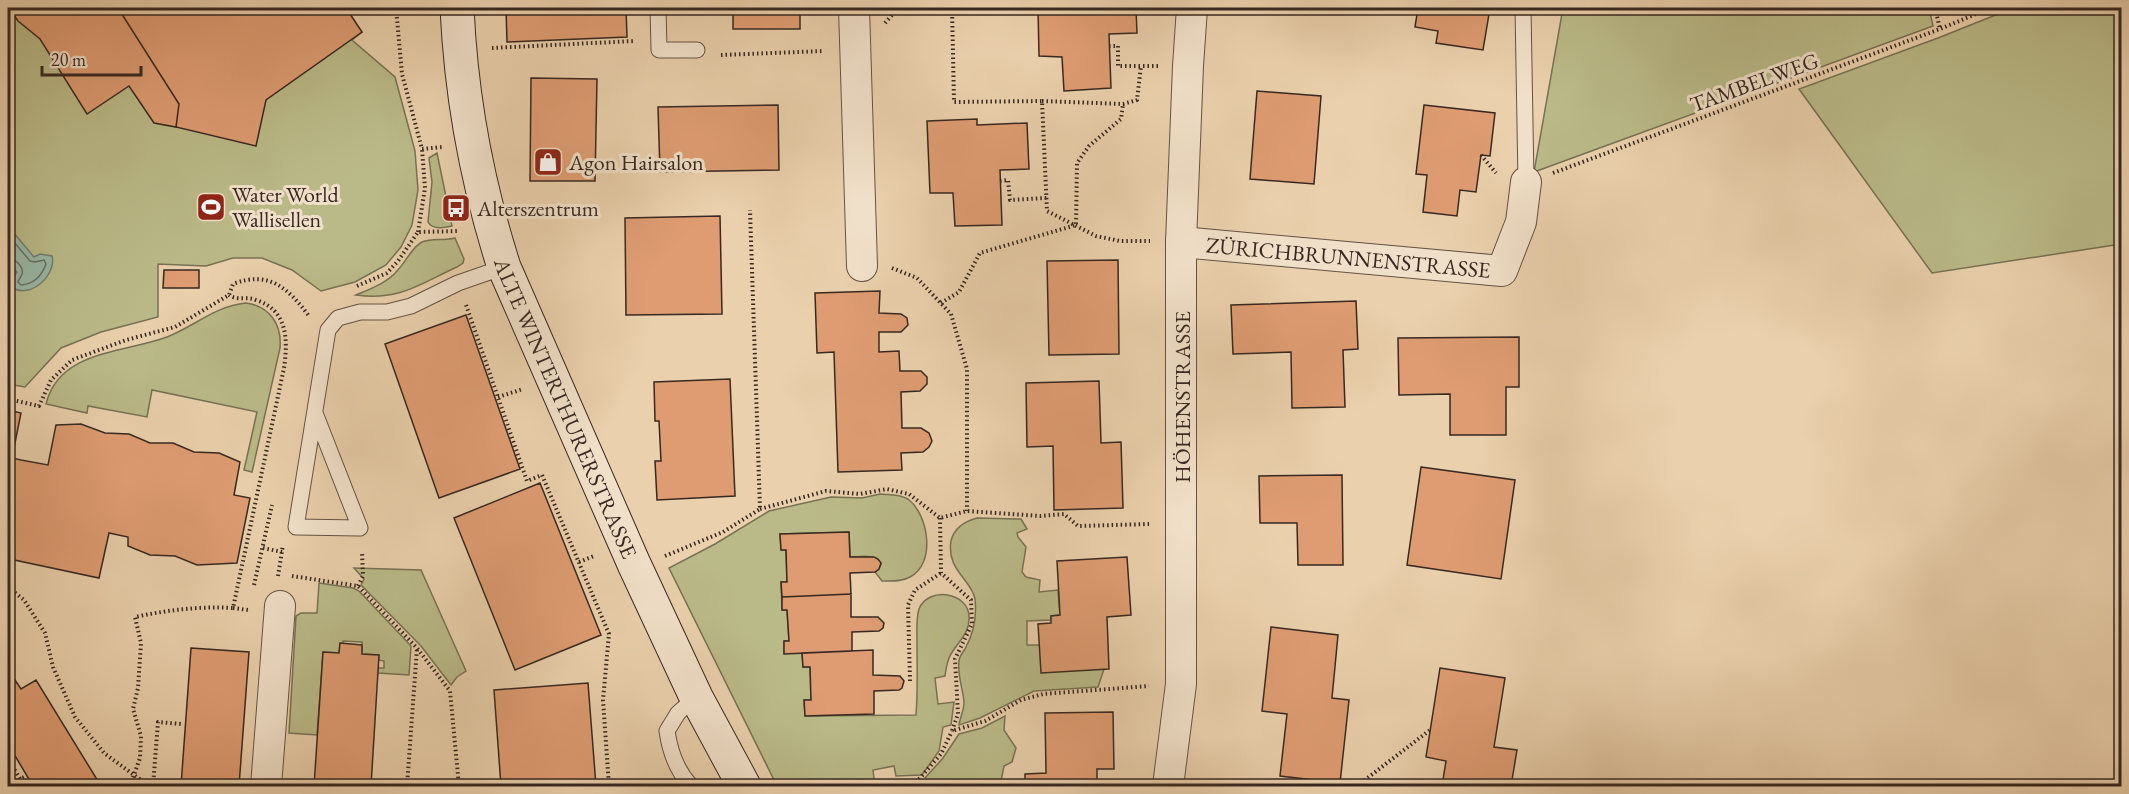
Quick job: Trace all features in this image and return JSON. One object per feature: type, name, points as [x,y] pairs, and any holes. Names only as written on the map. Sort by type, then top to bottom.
[{"type":"main road","name":"ALTE WINTERTHURERSTRASSE","points":[[457,8],[458,44],[470,135],[489,221],[504,267],[634,564],[696,697],[743,786]]},
{"type":"street","points":[[854,8],[862,266]]},
{"type":"street","name":"HÖHENSTRASSE","points":[[1175,785],[1181,684],[1181,242],[1192,8]]},
{"type":"street","name":"ZÜRICHBRUNNENSTRASSE","points":[[1181,242],[1502,271],[1521,222],[1526,182]]},
{"type":"street","points":[[267,786],[280,606]]},
{"type":"lane","points":[[657,8],[659,50],[697,50]]},
{"type":"lane","name":"ZÜRICHBRUNNENSTRASSE","points":[[1523,8],[1526,182]]},
{"type":"lane","points":[[315,413],[360,528],[296,527],[328,330],[338,318],[360,312],[387,312],[411,306],[458,283],[504,267]]},
{"type":"lane","points":[[691,786],[670,753],[667,731],[678,713],[696,697]]},
{"type":"path","points":[[396,8],[402,74],[422,149],[425,188],[418,232]]},
{"type":"path","points":[[952,8],[954,102],[1042,101],[1123,104],[1137,100],[1141,66]]},
{"type":"path","points":[[1935,8],[1940,29]]},
{"type":"path","name":"TAMBELWEG","points":[[1526,182],[1940,29],[1990,8]]},
{"type":"path","points":[[484,48],[645,40]]},
{"type":"path","points":[[1109,46],[1118,46],[1118,66],[1165,66]]},
{"type":"path","points":[[718,55],[825,51]]},
{"type":"path","points":[[1042,101],[1047,211],[1096,236],[1120,241],[1181,242]]},
{"type":"path","points":[[1076,225],[1077,162],[1089,146],[1121,119],[1123,104]]},
{"type":"path","points":[[422,149],[442,147]]},
{"type":"path","points":[[1000,181],[1008,180],[1010,200],[1047,198]]},
{"type":"path","points":[[750,210],[760,509]]},
{"type":"path","points":[[942,303],[959,292],[980,252],[1076,225]]},
{"type":"path","points":[[862,266],[886,265],[917,278],[951,314],[967,369],[967,511]]},
{"type":"path","points":[[8,399],[39,406],[51,380],[72,360],[126,340],[175,327],[229,295],[233,284],[249,278],[269,280],[286,289],[311,319]]},
{"type":"path","points":[[229,295],[232,298],[255,299],[269,306],[282,320],[287,347],[233,608]]},
{"type":"path","points":[[466,304],[527,481],[542,475],[609,634],[603,700],[609,786]]},
{"type":"path","points":[[498,397],[512,393]]},
{"type":"path","points":[[658,559],[723,532],[760,509],[826,491],[860,494],[887,489],[909,494],[940,518]]},
{"type":"path","points":[[940,518],[967,511],[1040,516],[1064,514],[1078,526],[1152,524]]},
{"type":"path","points":[[913,786],[941,754],[952,731],[958,714],[955,659],[972,624],[971,600],[941,573],[940,518]]},
{"type":"path","points":[[252,593],[263,548],[282,552]]},
{"type":"path","points":[[579,562],[595,555]]},
{"type":"path","points":[[910,681],[908,605],[915,590],[941,573]]},
{"type":"path","points":[[286,575],[358,586],[417,648],[450,691],[459,786]]},
{"type":"path","points":[[358,586],[363,576]]},
{"type":"path","points":[[8,587],[24,600],[45,633],[53,667],[75,717],[104,753],[151,786],[158,722],[182,724]]},
{"type":"path","points":[[130,786],[140,758],[141,736],[132,709],[138,688],[141,643],[135,617],[181,608],[210,606],[248,611],[250,603]]},
{"type":"path","points":[[407,786],[417,648]]},
{"type":"path","points":[[952,731],[985,721],[1021,700],[1043,694],[1149,686]]},
{"type":"path","points":[[1357,786],[1430,730]]},
{"type":"path","points":[[8,758],[22,778],[8,786]]},
{"type":"green space","name":"Water World Wallisellen","points":[[8,8],[346,8],[362,32],[352,40],[395,77],[415,151],[418,190],[412,225],[401,247],[386,265],[355,282],[321,291],[292,270],[262,258],[233,258],[206,266],[158,264],[158,317],[101,332],[61,348],[25,387],[8,384]]},
{"type":"green space","points":[[1563,8],[1929,8],[1933,26],[1534,172]]},
{"type":"green space","points":[[2013,8],[2121,8],[2121,244],[1932,273],[1799,89]]},
{"type":"green space","points":[[437,153],[452,226],[442,228],[432,226],[428,222],[432,182],[429,158]]},
{"type":"green space","points":[[455,238],[464,259],[463,263],[457,267],[409,290],[385,296],[356,295],[393,275],[422,242]]},
{"type":"green space","points":[[246,303],[268,312],[276,324],[280,340],[252,472],[244,470],[257,412],[152,390],[147,417],[88,406],[87,413],[46,404],[53,386],[64,373],[79,363],[95,356],[167,337],[215,312]]},
{"type":"green space","points":[[880,494],[905,497],[915,506],[925,527],[927,539],[924,562],[910,577],[896,581],[882,581],[875,572],[881,564],[875,558],[850,557],[849,532],[780,534],[781,550],[786,550],[787,582],[781,582],[782,610],[787,610],[789,641],[784,641],[784,653],[802,653],[803,667],[810,667],[811,700],[804,700],[805,716],[916,715],[919,609],[931,597],[947,595],[956,597],[967,609],[968,628],[950,656],[945,676],[935,678],[938,704],[954,702],[951,725],[943,727],[939,751],[922,775],[896,776],[894,766],[873,770],[875,786],[777,786],[669,568],[715,544],[769,511],[831,497],[862,498]]},
{"type":"green space","points":[[977,518],[1021,519],[1027,529],[1017,533],[1026,547],[1022,572],[1026,577],[1040,580],[1039,592],[1058,590],[1060,615],[1051,616],[1051,620],[1027,621],[1027,645],[1039,645],[1104,669],[1098,687],[1034,691],[980,718],[959,725],[964,702],[959,659],[973,631],[976,606],[973,592],[952,560],[950,551],[955,532],[961,526]]},
{"type":"green space","points":[[354,568],[421,570],[466,671],[451,685],[421,646],[361,585],[364,579]]},
{"type":"green space","points":[[319,583],[359,591],[411,646],[409,675],[378,673],[378,668],[384,668],[384,661],[379,660],[379,655],[362,654],[362,642],[343,641],[343,644],[340,644],[339,653],[323,652],[317,735],[289,733],[296,616],[301,613],[317,613]]},
{"type":"green space","points":[[1005,716],[1004,730],[1016,748],[1012,762],[1004,766],[1000,786],[926,786],[925,778],[943,758],[959,734],[982,728]]},
{"type":"water","points":[[8,226],[34,257],[40,254],[52,256],[50,271],[34,288],[20,291],[13,288],[13,278],[17,272],[8,261]]},
{"type":"building","points":[[9,8],[118,8],[179,104],[176,127],[154,123],[129,86],[87,114],[40,39],[18,21]]},
{"type":"building","points":[[118,8],[346,8],[362,32],[266,100],[256,146],[176,127],[179,104]]},
{"type":"building","points":[[506,8],[626,8],[627,37],[507,42]]},
{"type":"building","points":[[733,8],[800,8],[800,29],[733,29]]},
{"type":"building","points":[[1038,8],[1136,8],[1137,33],[1109,34],[1111,88],[1064,91],[1062,57],[1039,56]]},
{"type":"building","points":[[1418,8],[1490,8],[1483,50],[1436,43],[1438,31],[1415,27]]},
{"type":"building","points":[[531,78],[597,79],[595,181],[530,181]]},
{"type":"building","points":[[1257,91],[1321,96],[1314,184],[1250,179]]},
{"type":"building","points":[[778,105],[779,170],[660,172],[658,107]]},
{"type":"building","points":[[1424,105],[1495,113],[1490,156],[1481,155],[1476,192],[1460,190],[1457,216],[1423,212],[1427,175],[1416,174]]},
{"type":"building","points":[[977,119],[977,125],[1027,123],[1029,169],[1000,170],[1002,225],[955,226],[953,193],[930,193],[927,121]]},
{"type":"building","points":[[720,216],[722,314],[626,315],[625,218]]},
{"type":"building","points":[[1118,260],[1119,354],[1049,355],[1047,261]]},
{"type":"building","points":[[164,270],[199,270],[199,288],[163,288]]},
{"type":"building","points":[[880,291],[879,313],[901,314],[907,318],[908,325],[901,332],[879,332],[879,352],[899,351],[900,371],[921,371],[927,377],[927,384],[920,391],[901,392],[902,428],[921,428],[929,433],[932,441],[923,452],[901,453],[902,470],[838,472],[834,352],[817,353],[815,293]]},
{"type":"building","points":[[1356,301],[1358,349],[1343,350],[1345,407],[1292,408],[1291,352],[1233,354],[1231,305]]},
{"type":"building","points":[[466,315],[520,469],[439,498],[385,344]]},
{"type":"building","points":[[1519,337],[1519,387],[1506,387],[1506,435],[1450,435],[1450,394],[1399,395],[1398,338]]},
{"type":"building","points":[[730,379],[735,496],[657,500],[655,461],[661,461],[659,421],[655,421],[654,382]]},
{"type":"building","points":[[1099,381],[1101,443],[1121,442],[1123,508],[1054,510],[1053,446],[1027,447],[1026,383]]},
{"type":"building","points":[[8,410],[21,413],[12,458],[48,465],[56,425],[81,424],[105,433],[129,434],[150,443],[173,443],[194,452],[219,453],[240,462],[234,495],[250,498],[237,563],[197,565],[175,556],[150,555],[128,546],[128,537],[109,533],[99,578],[14,560],[13,564],[8,562]]},
{"type":"building","points":[[1421,467],[1515,480],[1501,579],[1407,565]]},
{"type":"building","points":[[1342,475],[1343,565],[1298,565],[1297,523],[1260,523],[1259,476]]},
{"type":"building","points":[[540,483],[601,635],[515,670],[454,518]]},
{"type":"building","points":[[849,532],[850,557],[874,557],[881,563],[879,569],[875,572],[850,573],[851,594],[782,597],[781,582],[787,582],[786,550],[781,550],[780,534]]},
{"type":"building","points":[[1127,557],[1131,615],[1107,617],[1109,669],[1041,673],[1038,624],[1051,623],[1051,616],[1060,615],[1057,561]]},
{"type":"building","points":[[851,594],[851,617],[878,617],[884,623],[883,628],[879,631],[852,632],[852,651],[784,654],[784,641],[789,641],[787,610],[782,610],[782,597]]},
{"type":"building","points":[[1271,627],[1338,635],[1332,698],[1349,700],[1340,783],[1280,776],[1287,714],[1262,711]]},
{"type":"building","points":[[340,643],[362,645],[362,654],[379,655],[371,786],[314,786],[323,652],[339,653]]},
{"type":"building","points":[[191,648],[249,652],[239,786],[181,786]]},
{"type":"building","points":[[873,650],[873,675],[900,676],[904,681],[902,688],[874,691],[874,714],[805,716],[804,700],[811,700],[810,667],[803,667],[802,653]]},
{"type":"building","points":[[1440,668],[1505,678],[1494,747],[1517,750],[1511,786],[1442,786],[1446,761],[1426,757]]},
{"type":"building","points":[[15,680],[21,689],[36,680],[101,786],[33,786],[8,744],[8,685]]},
{"type":"building","points":[[588,683],[596,786],[501,786],[494,690]]},
{"type":"building","points":[[1113,712],[1114,769],[1097,769],[1097,786],[1025,786],[1025,774],[1046,773],[1045,713]]},
{"type":"place","name":"Agon Hairsalon","points":[[548,162]]},
{"type":"place","name":"Water World Wallisellen","points":[[211,207]]},
{"type":"place","name":"Alterszentrum","points":[[456,208]]}]
